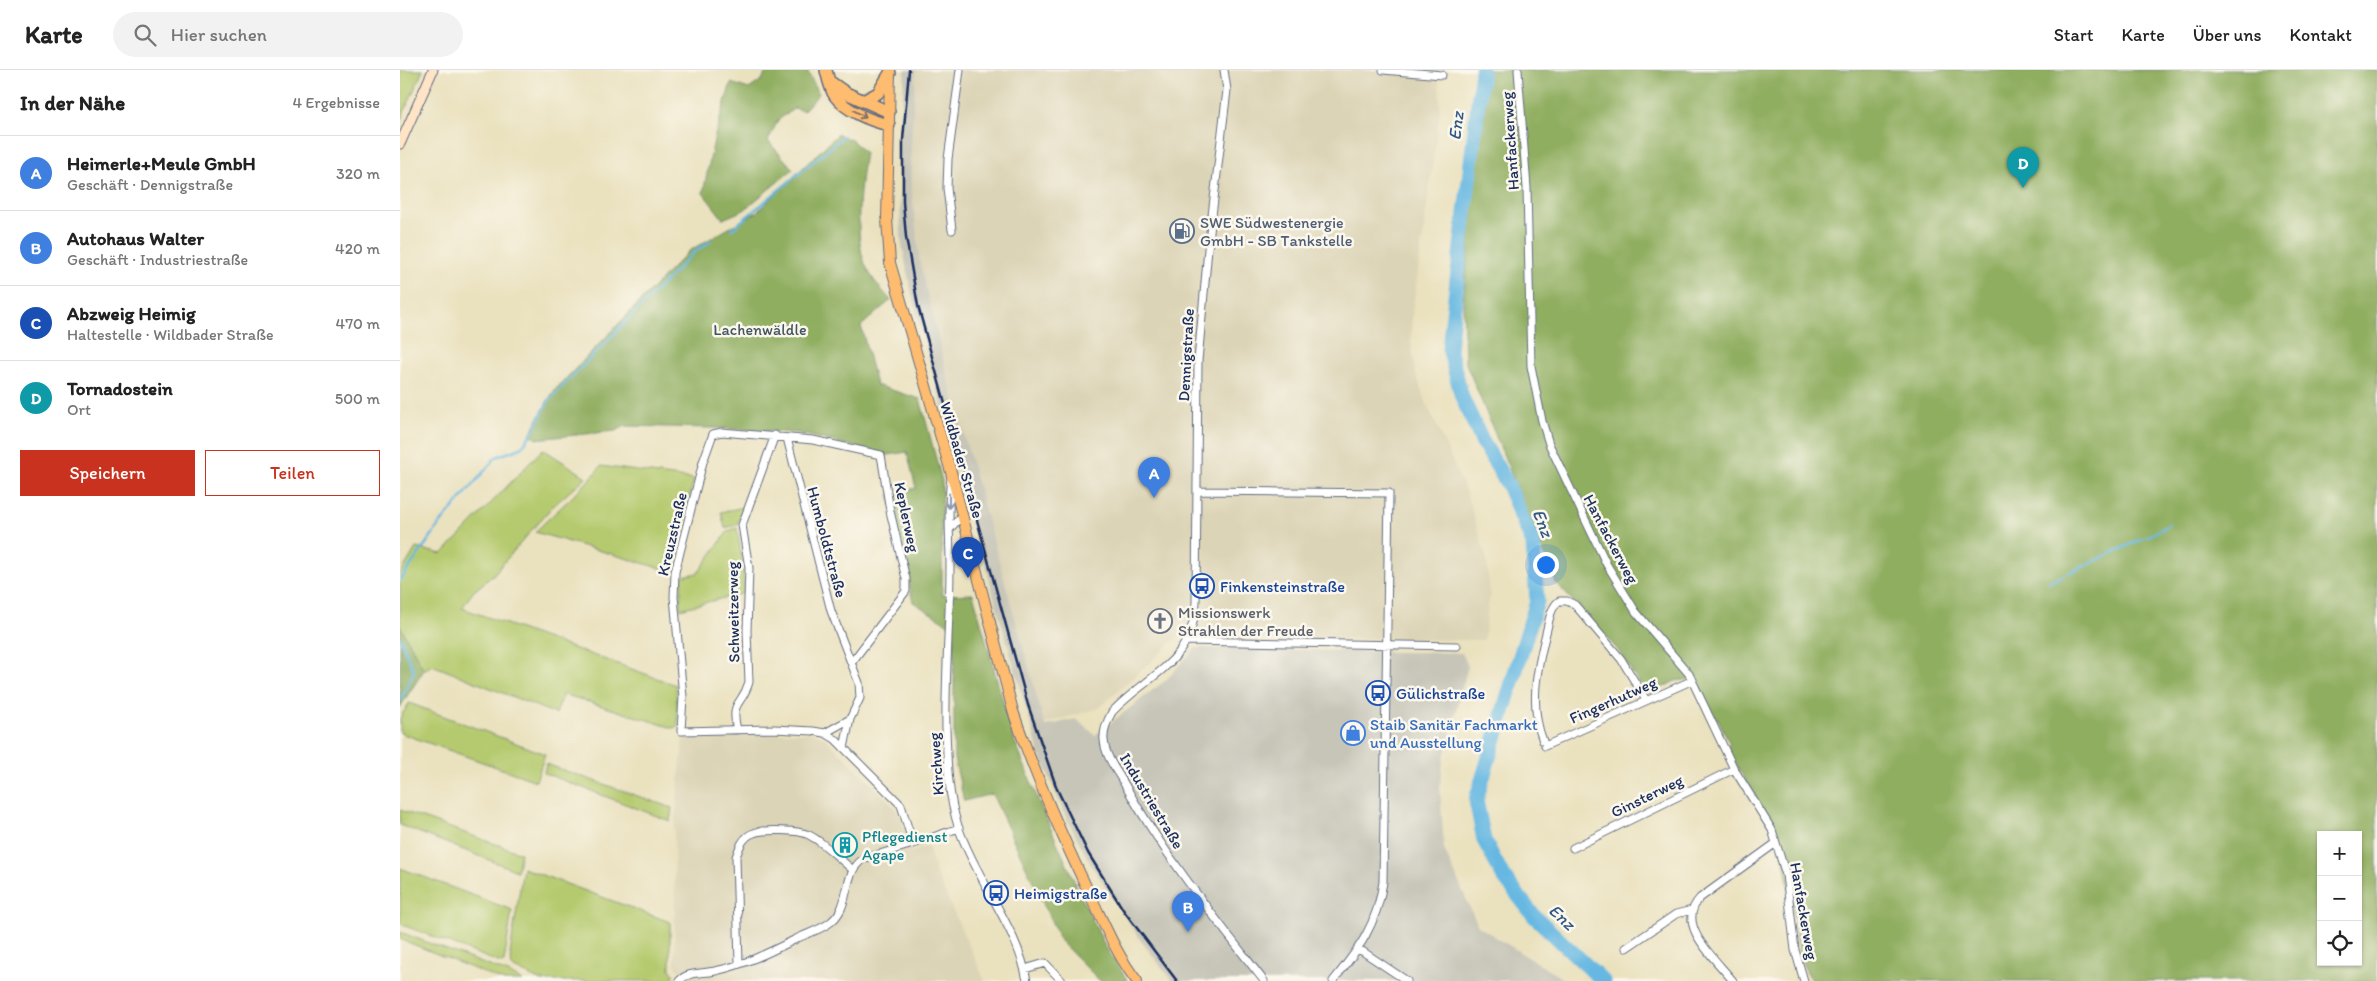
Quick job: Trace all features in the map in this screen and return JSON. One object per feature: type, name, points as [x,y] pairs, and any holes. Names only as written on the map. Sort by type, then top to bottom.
[{"type":"highway","points":[[863,101],[878,94],[890,72]]},
{"type":"highway","points":[[827,75],[846,93],[889,112]]},
{"type":"highway","points":[[827,75],[831,89],[839,100],[870,120],[889,126]]},
{"type":"main road","points":[[400,144],[433,70]]},
{"type":"main road","name":"Wildbader Straße","points":[[890,72],[887,219],[890,263],[952,472],[1014,711],[1036,776],[1097,908],[1136,981]]},
{"type":"street","points":[[952,230],[947,188],[948,168],[960,70]]},
{"type":"street","name":"Dennigstraße","points":[[1188,641],[1194,622],[1196,602],[1198,361],[1208,249],[1227,90],[1224,70]]},
{"type":"street","points":[[1383,70],[1442,75]]},
{"type":"street","name":"Hanfackerweg","points":[[1518,70],[1528,198],[1531,366],[1542,421],[1549,444],[1579,510],[1617,584],[1636,612],[1693,680],[1734,769],[1772,830],[1786,875],[1795,950],[1804,981]]},
{"type":"street","name":"Kreuzstraße","points":[[737,730],[681,731],[683,697],[674,596],[675,572],[703,462],[714,434],[722,432],[775,435]]},
{"type":"street","points":[[775,435],[787,438]]},
{"type":"street","name":"Schweitzerweg","points":[[737,730],[733,714],[734,708],[749,682],[747,631],[749,568],[742,525],[775,435]]},
{"type":"street","name":"Humboldtstraße","points":[[787,438],[831,611],[852,662],[860,690],[856,709],[850,719],[844,748]]},
{"type":"street","name":"Keplerweg","points":[[787,438],[813,440],[881,455],[890,511],[906,579],[906,591],[852,662]]},
{"type":"street","name":"Kirchweg","points":[[952,472],[948,499],[950,566],[945,670],[947,758],[951,797],[959,828],[1017,947],[1027,981]]},
{"type":"street","points":[[1197,491],[1388,493],[1383,882],[1381,900],[1372,926],[1359,949],[1333,981]]},
{"type":"street","points":[[950,529],[956,521],[963,518]]},
{"type":"street","name":"Fingerhutweg","points":[[1646,700],[1621,658],[1575,606],[1567,601],[1559,601],[1551,611],[1536,682],[1536,716],[1544,743],[1646,700],[1693,680]]},
{"type":"street","points":[[1188,641],[1457,646]]},
{"type":"street","name":"Industriestraße","points":[[1188,641],[1164,670],[1112,712],[1105,727],[1104,744],[1126,788],[1160,844],[1264,981]]},
{"type":"street","points":[[737,730],[774,729],[825,733],[850,719]]},
{"type":"street","points":[[825,733],[844,748],[901,805],[913,844]]},
{"type":"street","name":"Ginsterweg","points":[[1573,848],[1734,769]]},
{"type":"street","points":[[679,980],[688,974],[714,971],[752,960],[828,924],[840,912],[852,869],[863,859],[959,828]]},
{"type":"street","points":[[739,964],[736,857],[739,846],[745,840],[754,833],[793,831],[807,834],[820,842],[852,869]]},
{"type":"street","points":[[1733,981],[1694,932],[1690,919],[1692,910],[1700,898],[1776,843]]},
{"type":"street","points":[[1626,948],[1676,914],[1692,910]]},
{"type":"street","points":[[1359,949],[1407,981]]},
{"type":"street","points":[[1025,970],[1046,963],[1062,981]]},
{"type":"shaded area","points":[[905,70],[916,70],[911,148],[912,192],[920,262],[945,367],[1045,726],[1076,719],[1095,735],[1166,680],[1195,648],[1462,653],[1468,666],[1443,761],[1440,787],[1444,849],[1478,926],[1566,981],[1173,981],[1141,941],[1091,865],[1064,813],[1039,752],[998,611],[920,326],[901,239],[899,143]]},
{"type":"shaded area","points":[[916,70],[1439,70],[1440,110],[1412,315],[1411,341],[1415,371],[1424,397],[1466,492],[1486,556],[1490,591],[1484,640],[1178,637],[1099,708],[1044,724],[945,367],[920,262],[912,192],[911,148]]},
{"type":"shaded area","points":[[812,733],[824,737],[896,809],[901,818],[911,852],[928,846],[936,873],[985,981],[684,981],[675,964],[674,831],[683,740],[687,734]]},
{"type":"green space","points":[[400,70],[423,70],[400,121]]},
{"type":"green space","points":[[767,70],[807,70],[819,94],[803,111],[795,108],[778,120],[768,141],[793,169],[744,210],[723,219],[703,193],[715,135],[731,83],[749,89],[762,80]]},
{"type":"green space","points":[[1485,70],[2377,70],[2377,981],[1811,981],[1801,960],[1781,843],[1725,745],[1730,744],[1718,719],[1712,719],[1693,679],[1675,681],[1650,694],[1637,680],[1618,650],[1556,583],[1465,361],[1463,303]]},
{"type":"green space","name":"Lachenwäldle","points":[[838,134],[853,141],[865,153],[859,206],[861,247],[865,264],[871,275],[891,300],[861,326],[876,385],[920,399],[942,481],[942,595],[973,594],[1013,737],[1039,802],[1105,946],[1128,981],[1100,981],[1061,942],[992,794],[964,801],[954,758],[954,628],[913,602],[889,494],[916,488],[907,452],[888,455],[798,433],[712,428],[626,426],[615,431],[536,439],[530,434],[555,390],[689,251],[757,212]]},
{"type":"green space","points":[[543,449],[586,477],[551,508],[492,576],[473,592],[462,608],[676,685],[678,726],[673,728],[563,694],[556,714],[432,665],[424,670],[400,626],[400,574],[416,548],[442,554]]},
{"type":"green space","points":[[601,466],[694,479],[670,571],[535,532],[578,492]]},
{"type":"green space","points":[[744,507],[737,525],[725,528],[721,512]]},
{"type":"green space","points":[[737,528],[743,566],[744,593],[680,609],[682,576],[698,573],[728,531]]},
{"type":"green space","points":[[400,626],[424,670],[400,707]]},
{"type":"green space","points":[[409,703],[545,754],[536,781],[400,733],[400,718]]},
{"type":"green space","points":[[546,764],[672,808],[670,821],[544,773]]},
{"type":"green space","points":[[400,810],[521,853],[517,871],[400,825]]},
{"type":"green space","points":[[400,868],[512,910],[504,962],[501,963],[400,924]]},
{"type":"green space","points":[[523,868],[670,922],[670,969],[674,975],[671,981],[541,981],[512,967],[510,954]]},
{"type":"green space","points":[[400,932],[508,973],[523,981],[504,981],[400,939]]},
{"type":"waterway","name":"Enz","points":[[1482,70],[1449,348],[1462,397],[1481,439],[1508,485],[1533,544],[1537,601],[1476,800],[1484,840],[1503,876],[1534,916],[1603,981]]},
{"type":"waterway","points":[[732,229],[844,136]]},
{"type":"waterway","points":[[400,581],[439,525],[496,457],[521,448],[532,433],[549,400],[693,253],[711,241]]},
{"type":"waterway","points":[[2147,537],[2169,525]]},
{"type":"waterway","points":[[2069,573],[2142,539]]},
{"type":"waterway","points":[[2049,582],[2063,576]]},
{"type":"waterway","points":[[400,638],[414,672],[400,701]]},
{"type":"railway","points":[[909,70],[903,140],[903,202],[906,237],[918,306],[1028,705],[1057,789],[1088,853],[1124,911],[1177,981]]},
{"type":"place","name":"Tornadostein","points":[[2023,188]]},
{"type":"place","name":"SWE Südwestenergie GmbH - SB Tankstelle","points":[[1182,231]]},
{"type":"place","name":"Heimerle+Meule GmbH","points":[[1154,498]]},
{"type":"place","name":"Abzweig Heimig","points":[[968,578]]},
{"type":"place","name":"Finkensteinstraße","points":[[1202,586]]},
{"type":"place","name":"Missionswerk Strahlen der Freude","points":[[1160,621]]},
{"type":"place","name":"Gülichstraße","points":[[1378,693]]},
{"type":"place","name":"Staib Sanitär Fachmarkt und Ausstellung","points":[[1353,733]]},
{"type":"place","name":"Pflegedienst Agape","points":[[845,845]]},
{"type":"place","name":"Heimigstraße","points":[[996,893]]},
{"type":"place","name":"Autohaus Walter","points":[[1188,932]]}]
